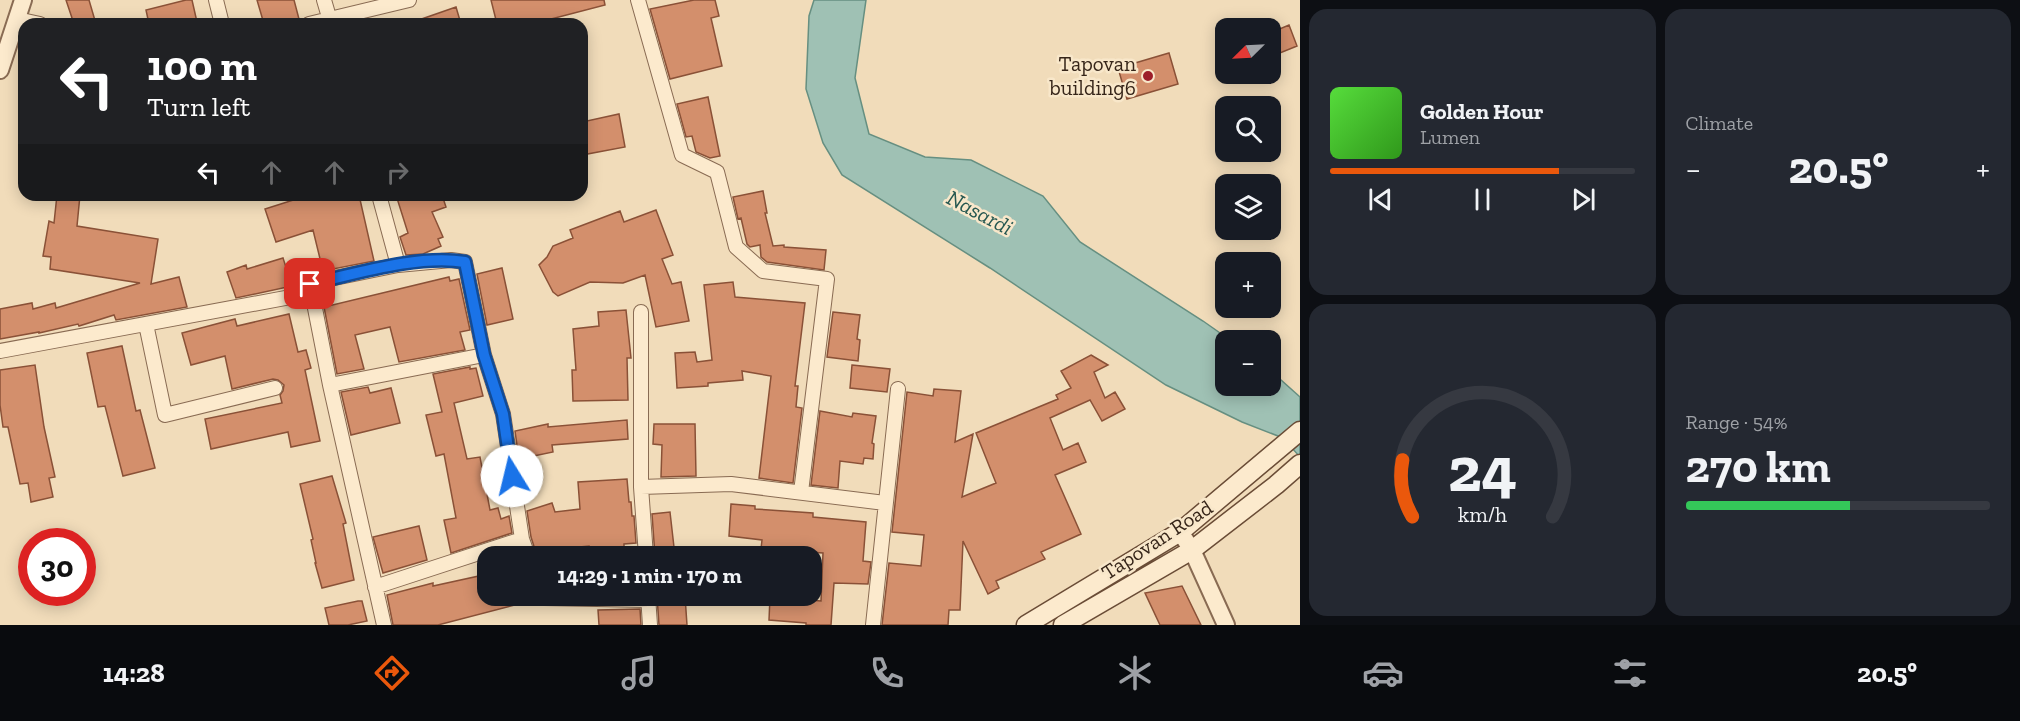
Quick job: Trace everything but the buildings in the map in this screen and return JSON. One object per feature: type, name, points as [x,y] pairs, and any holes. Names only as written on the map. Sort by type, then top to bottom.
[{"type":"main road","points":[[1026,625],[1180,532],[1300,431]]},
{"type":"main road","name":"Tapovan Road","points":[[1063,625],[1192,550],[1300,464]]},
{"type":"street","points":[[0,70],[23,0]]},
{"type":"street","points":[[216,0],[220,18]]},
{"type":"street","points":[[324,0],[330,18]]},
{"type":"street","points":[[345,18],[409,0]]},
{"type":"street","points":[[638,0],[682,156],[717,172],[736,247],[764,271],[827,279],[801,492]]},
{"type":"street","points":[[381,201],[398,265]]},
{"type":"street","points":[[384,625],[330,386],[310,284],[398,265],[451,260],[465,262],[484,355],[503,414],[524,546]]},
{"type":"street","points":[[0,351],[312,293]]},
{"type":"street","points":[[641,312],[641,487],[645,546]]},
{"type":"street","points":[[146,324],[165,415],[275,387]]},
{"type":"street","points":[[330,386],[484,355]]},
{"type":"street","points":[[873,625],[898,388]]},
{"type":"street","points":[[641,487],[731,484],[885,503]]},
{"type":"street","points":[[1180,532],[1192,550],[1226,625]]},
{"type":"street","points":[[375,587],[522,539]]},
{"type":"street","points":[[649,606],[650,625]]},
{"type":"water","name":"Nasardi","points":[[814,0],[866,0],[855,78],[869,134],[925,157],[971,160],[1043,196],[1080,242],[1216,330],[1215,396],[1281,396],[1281,380],[1300,397],[1300,457],[1283,438],[1242,422],[1166,385],[990,268],[842,175],[823,143],[806,89],[809,16]]},
{"type":"place","name":"Tapovan building6","points":[[1148,76]]},
{"type":"route","points":[[310,284],[398,265],[451,260],[465,262],[484,355],[503,414],[512,476]]}]
